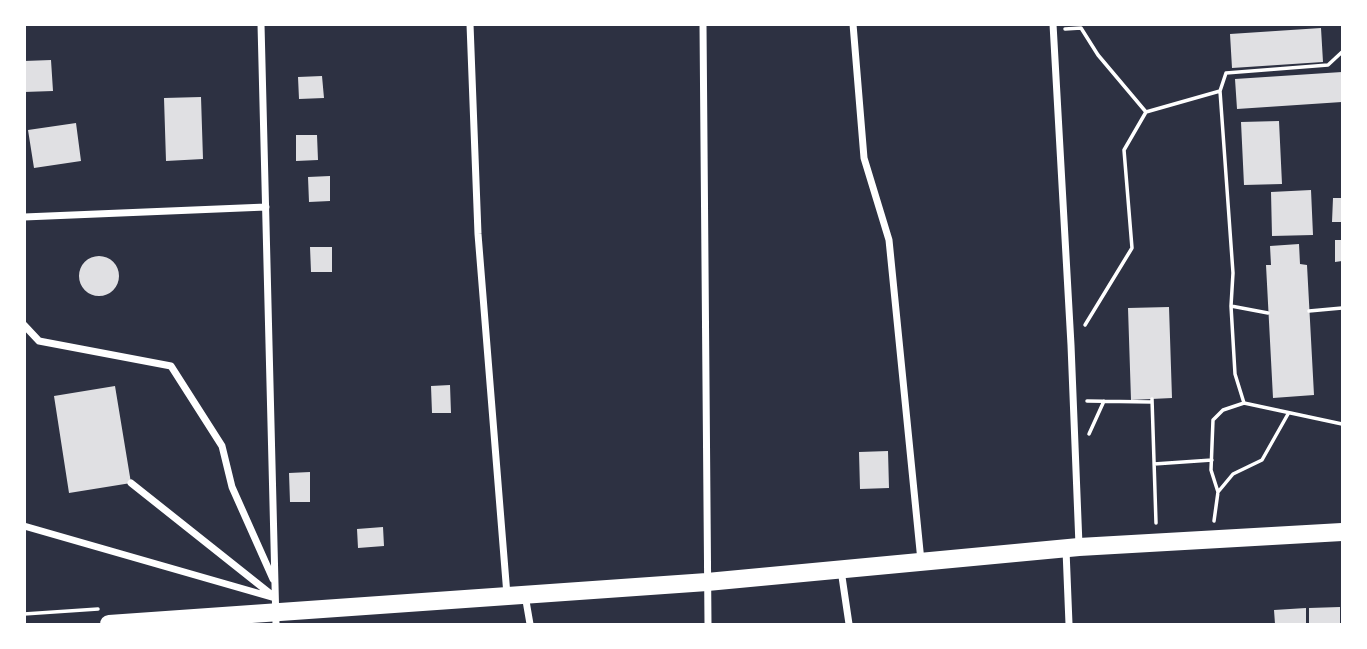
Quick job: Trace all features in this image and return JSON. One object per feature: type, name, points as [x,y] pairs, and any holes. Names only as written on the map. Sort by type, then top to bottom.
[{"type":"main road","points":[[109,625],[707,582],[1072,548],[1342,532]]},
{"type":"street","points":[[261,24],[276,612]]},
{"type":"street","points":[[470,24],[478,233],[507,596]]},
{"type":"street","points":[[703,24],[708,625]]},
{"type":"street","points":[[853,24],[864,158],[889,240],[921,562]]},
{"type":"street","points":[[1053,27],[1075,444],[1069,625]]},
{"type":"street","points":[[24,217],[266,207]]},
{"type":"street","points":[[24,326],[38,341],[171,366],[222,446],[232,488],[275,583]]},
{"type":"street","points":[[131,482],[276,612]]},
{"type":"street","points":[[24,526],[276,612]]},
{"type":"street","points":[[841,569],[849,625]]},
{"type":"street","points":[[525,595],[530,625]]},
{"type":"path","points":[[1053,27],[1081,28],[1098,55],[1146,112]]},
{"type":"path","points":[[1244,403],[1234,374],[1231,306],[1233,273],[1220,91],[1226,74],[1328,65],[1342,52]]},
{"type":"path","points":[[1071,345],[1132,247],[1124,150],[1146,112],[1220,91]]},
{"type":"path","points":[[1231,306],[1268,313]]},
{"type":"path","points":[[1309,311],[1342,308]]},
{"type":"path","points":[[1073,401],[1152,401],[1157,528]]},
{"type":"path","points":[[1075,444],[1089,434],[1104,401]]},
{"type":"path","points":[[1213,525],[1218,492],[1211,470],[1213,421],[1223,410],[1244,403],[1342,424]]},
{"type":"path","points":[[1218,492],[1233,474],[1262,460],[1288,414]]},
{"type":"path","points":[[1154,464],[1212,460]]},
{"type":"building","points":[[1321,28],[1323,62],[1232,68],[1230,34]]},
{"type":"building","points":[[51,60],[53,91],[24,92],[24,61]]},
{"type":"building","points":[[1342,72],[1342,102],[1237,109],[1235,79]]},
{"type":"building","points":[[322,76],[324,98],[299,99],[298,77]]},
{"type":"building","points":[[201,97],[203,159],[166,161],[164,98]]},
{"type":"building","points":[[1279,121],[1282,184],[1244,185],[1241,122]]},
{"type":"building","points":[[76,123],[81,161],[34,168],[28,130]]},
{"type":"building","points":[[296,135],[317,135],[318,160],[296,161]]},
{"type":"building","points":[[330,176],[330,201],[309,202],[308,177]]},
{"type":"building","points":[[1311,190],[1313,235],[1272,236],[1271,192]]},
{"type":"building","points":[[1333,198],[1342,198],[1342,222],[1332,222]]},
{"type":"building","points":[[1335,240],[1342,240],[1342,261],[1335,262]]},
{"type":"building","points":[[1299,244],[1300,264],[1307,265],[1314,395],[1273,398],[1266,265],[1271,265],[1270,246]]},
{"type":"building","points":[[310,247],[332,247],[332,272],[311,272]]},
{"type":"building","points":[[99,256],[107,257],[113,262],[118,268],[118,284],[113,290],[107,295],[99,296],[91,295],[85,290],[80,284],[79,276],[80,268],[85,262],[91,257]]},
{"type":"building","points":[[1169,307],[1172,398],[1131,400],[1128,308]]},
{"type":"building","points":[[450,385],[451,413],[432,413],[431,386]]},
{"type":"building","points":[[115,386],[131,483],[69,493],[54,396]]},
{"type":"building","points":[[888,451],[889,488],[860,489],[859,452]]},
{"type":"building","points":[[310,472],[310,502],[290,502],[289,473]]},
{"type":"building","points":[[383,527],[384,546],[358,548],[357,529]]},
{"type":"building","points":[[1340,607],[1340,624],[1309,624],[1309,608]]},
{"type":"building","points":[[1306,608],[1306,624],[1275,624],[1274,610]]}]
